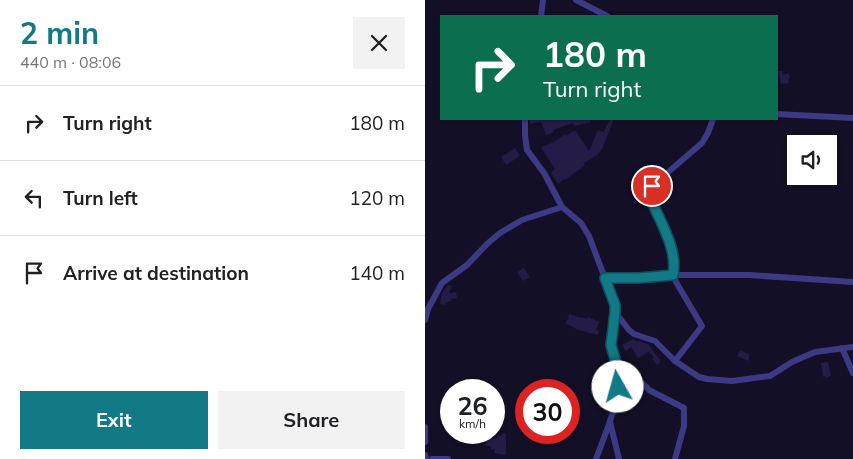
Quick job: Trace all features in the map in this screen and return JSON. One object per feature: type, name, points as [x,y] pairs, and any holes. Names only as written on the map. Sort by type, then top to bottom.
[{"type":"street","points":[[541,15],[543,0]]},
{"type":"street","points":[[576,0],[605,15]]},
{"type":"street","points":[[778,114],[853,118]]},
{"type":"street","points":[[525,120],[527,150],[544,173],[562,207],[581,223],[589,236],[605,278],[615,312],[634,334],[655,341],[675,361],[699,377],[732,381],[770,376],[792,362],[815,352],[853,347]]},
{"type":"street","points":[[675,361],[701,326],[673,275],[674,261],[672,249],[651,200],[650,190],[652,186],[702,143],[713,120]]},
{"type":"street","points":[[425,320],[426,312],[442,283],[467,265],[499,233],[522,220],[562,207]]},
{"type":"street","points":[[605,278],[673,275],[749,275],[853,282]]},
{"type":"street","points":[[596,459],[618,387],[619,373],[611,345],[615,312]]},
{"type":"street","points":[[842,348],[853,373]]},
{"type":"street","points":[[619,373],[646,386],[649,390],[683,408],[684,426],[675,459]]},
{"type":"street","points":[[609,421],[619,459]]},
{"type":"street","points":[[425,427],[425,442]]},
{"type":"street","points":[[425,455],[426,459]]},
{"type":"street","points":[[432,459],[448,459]]},
{"type":"building","points":[[778,71],[783,71],[783,75],[789,73],[789,83],[781,84]]},
{"type":"building","points":[[530,120],[590,120],[591,122],[574,126],[573,123],[553,130],[554,132],[546,135],[541,122],[530,124]]},
{"type":"building","points":[[610,120],[614,120],[602,149],[597,155],[558,184],[551,173],[555,169],[541,147],[575,130],[589,151],[598,130],[604,132]]},
{"type":"building","points":[[515,148],[520,156],[506,165],[501,157]]},
{"type":"building","points":[[524,268],[530,277],[523,281],[517,272]]},
{"type":"building","points":[[448,285],[452,286],[449,293],[456,292],[457,298],[451,299],[445,305],[440,304],[442,293]]},
{"type":"building","points":[[569,314],[586,319],[588,317],[599,322],[596,330],[599,331],[598,335],[578,330],[565,323]]},
{"type":"building","points":[[633,339],[637,342],[648,344],[661,362],[657,365],[652,359],[654,357],[649,352],[638,358],[631,347],[626,351],[622,345]]},
{"type":"building","points":[[740,350],[750,355],[748,361],[737,356]]},
{"type":"building","points":[[828,362],[831,376],[826,378],[825,376],[823,377],[821,363]]},
{"type":"building","points":[[506,434],[506,455],[494,453],[495,449],[491,449],[491,446],[486,446],[486,444],[505,444]]},
{"type":"route","points":[[618,387],[619,373],[611,345],[615,305],[605,278],[673,275],[675,268],[672,249],[651,200],[650,190],[652,186]]}]
